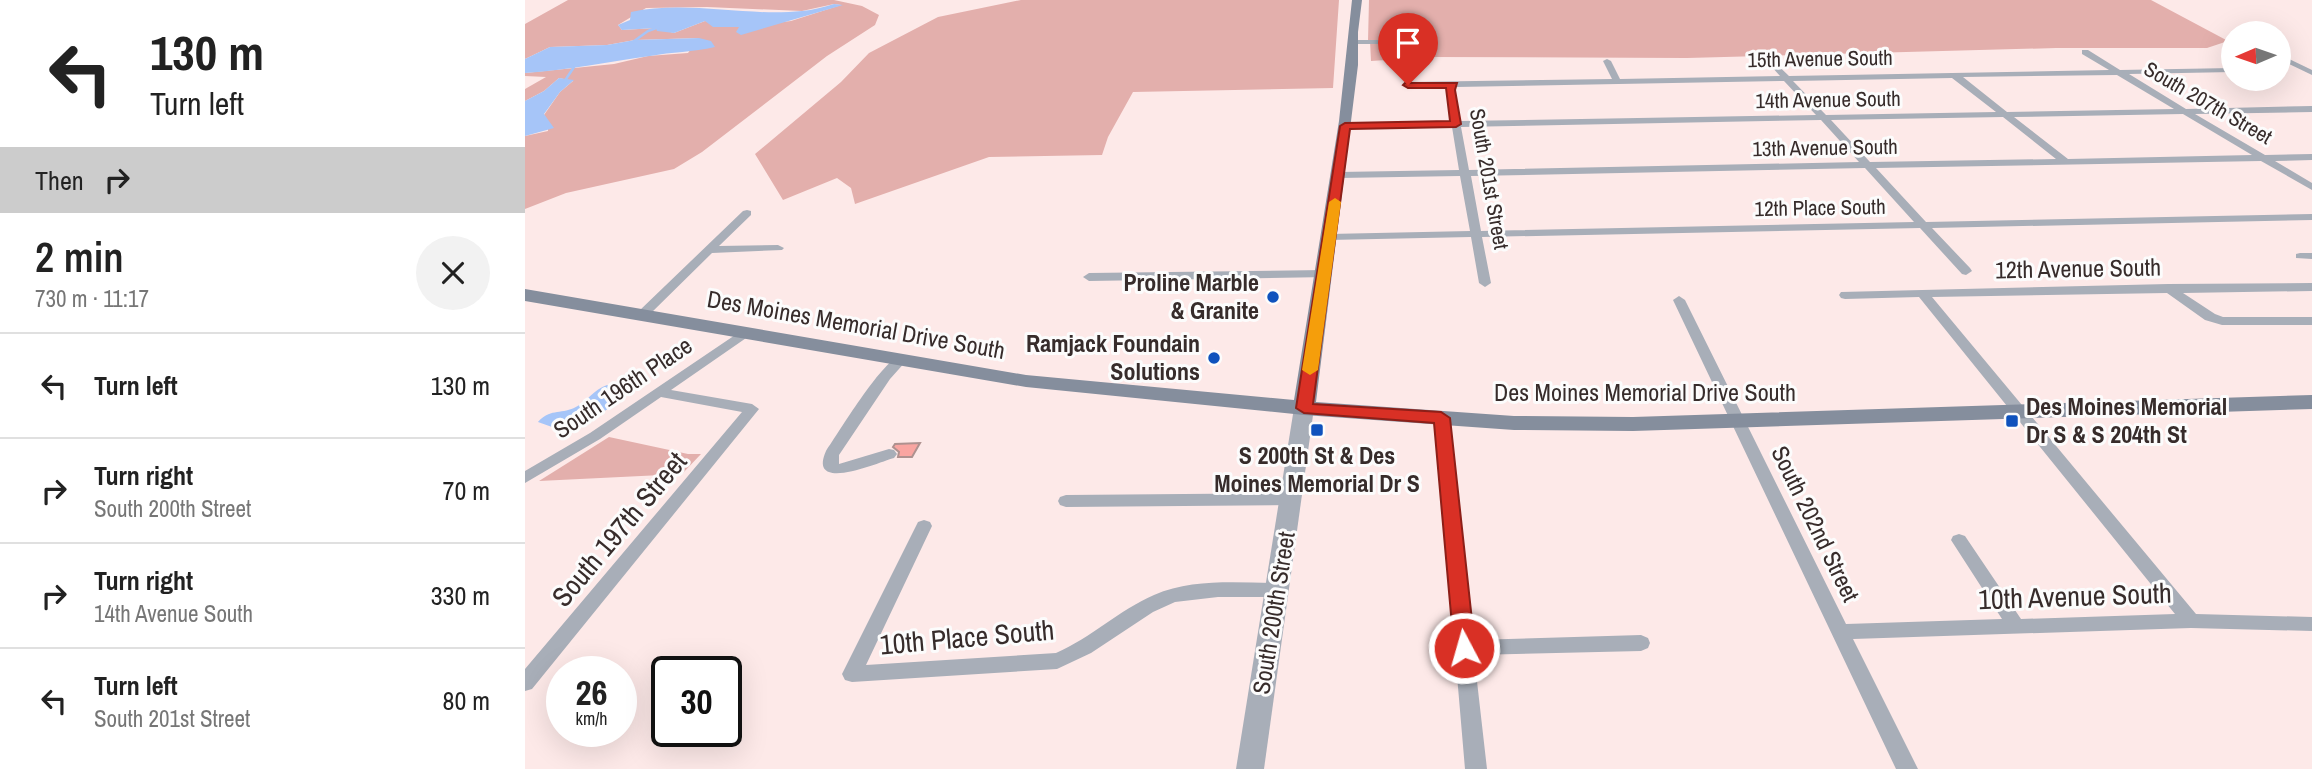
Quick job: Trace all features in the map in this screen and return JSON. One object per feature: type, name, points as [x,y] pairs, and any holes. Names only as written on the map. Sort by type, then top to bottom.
[{"type":"main road","name":"South 200th Street","points":[[1304,408],[1339,174],[1357,0]]},
{"type":"main road","name":"Des Moines Memorial Drive South","points":[[525,295],[1025,381],[1304,408],[1441,418],[1579,425],[2311,403]]},
{"type":"street","points":[[1352,42],[1428,42]]},
{"type":"street","name":"South 207th Street","points":[[2085,52],[2312,187]]},
{"type":"street","points":[[1766,56],[1966,271]]},
{"type":"street","points":[[1607,61],[1617,80]]},
{"type":"street","points":[[2291,61],[2309,70]]},
{"type":"street","points":[[2291,69],[2309,70]]},
{"type":"street","name":"15th Avenue South","points":[[1408,85],[2221,70]]},
{"type":"street","points":[[1953,74],[2068,163]]},
{"type":"street","name":"South 201st Street","points":[[1453,85],[1450,90],[1485,283]]},
{"type":"street","name":"14th Avenue South","points":[[1345,126],[2312,109]]},
{"type":"street","name":"13th Avenue South","points":[[1339,174],[2312,158]]},
{"type":"street","name":"South 196th Place","points":[[643,314],[747,213]]},
{"type":"street","name":"12th Place South","points":[[1329,237],[2312,217]]},
{"type":"street","points":[[710,250],[778,248]]},
{"type":"street","points":[[1089,277],[1324,274]]},
{"type":"street","name":"12th Avenue South","points":[[1845,295],[2312,287]]},
{"type":"street","points":[[2168,288],[2210,317],[2222,321],[2312,321]]},
{"type":"street","points":[[1922,293],[2191,621]]},
{"type":"street","name":"South 202nd Street","points":[[1679,300],[1907,769]]},
{"type":"street","name":"South 196th Place","points":[[525,478],[594,436],[744,332]]},
{"type":"street","points":[[889,454],[837,470],[831,467],[831,455],[885,376],[900,360]]},
{"type":"street","name":"South 197th Street","points":[[525,683],[752,409],[659,392]]},
{"type":"street","name":"South 200th Street","points":[[1250,769],[1279,590],[1304,408]]},
{"type":"street","points":[[1441,418],[1476,769]]},
{"type":"street","points":[[1066,501],[1292,499]]},
{"type":"street","name":"10th Place South","points":[[924,526],[852,674],[1057,661],[1076,654],[1139,611],[1173,595],[1279,590]]},
{"type":"street","points":[[1959,540],[2015,625]]},
{"type":"street","name":"10th Avenue South","points":[[1840,632],[2191,621],[2312,624]]},
{"type":"street","points":[[1464,648],[1641,643]]},
{"type":"shaded area","points":[[568,0],[834,0],[862,6],[879,15],[875,25],[827,56],[702,152],[674,169],[566,193],[525,209],[525,136],[548,131],[548,121],[544,115],[560,92],[573,81],[559,78],[544,91],[525,101],[525,89],[546,77],[525,76],[525,73],[688,53],[699,38],[550,47],[525,59],[525,24]],"holes":[[[841,5],[791,21],[740,27],[705,21],[674,33],[656,28],[622,30],[618,25],[646,8],[707,7],[802,11]]]},
{"type":"shaded area","points":[[1021,0],[1339,0],[1333,88],[1133,92],[1108,137],[1102,155],[989,157],[855,204],[851,188],[837,178],[783,200],[755,154],[841,82],[869,53],[938,17]]},
{"type":"shaded area","points":[[1369,0],[2151,0],[2221,37],[2221,43],[2207,48],[2056,48],[1687,58],[1430,57],[1371,61],[1368,41]]},
{"type":"shaded area","points":[[609,437],[688,454],[701,454],[682,474],[539,481]]},
{"type":"water","points":[[834,4],[843,5],[741,35],[736,32],[739,27],[713,27],[705,21],[674,33],[657,31],[656,28],[622,30],[618,25],[630,20],[631,12],[652,9],[781,12],[810,10]]},
{"type":"water","points":[[699,38],[711,41],[715,47],[525,73],[525,59],[550,47]]},
{"type":"water","points":[[559,78],[574,80],[560,92],[544,114],[554,128],[525,136],[525,101],[544,91]]},
{"type":"water","points":[[607,385],[626,391],[610,408],[595,417],[573,426],[563,423],[552,427],[538,422],[551,413],[574,408]]},
{"type":"building","points":[[920,443],[912,457],[898,457],[899,452],[893,447],[895,444]]},
{"type":"waterway","points":[[630,44],[648,31],[659,27]]},
{"type":"waterway","points":[[564,82],[574,67]]},
{"type":"slow traffic","points":[[1310,370],[1335,202]]},
{"type":"place","name":"Proline Marble & Granite","points":[[1273,297]]},
{"type":"place","name":"Ramjack Foundain Solutions","points":[[1214,358]]},
{"type":"place","name":"Des Moines Memorial Dr S & S 204th St","points":[[2012,421]]},
{"type":"place","name":"S 200th St & Des Moines Memorial Dr S","points":[[1317,430]]},
{"type":"route","points":[[1408,85],[1453,85],[1450,90],[1456,124],[1345,126],[1304,408],[1441,418],[1464,648]]}]
